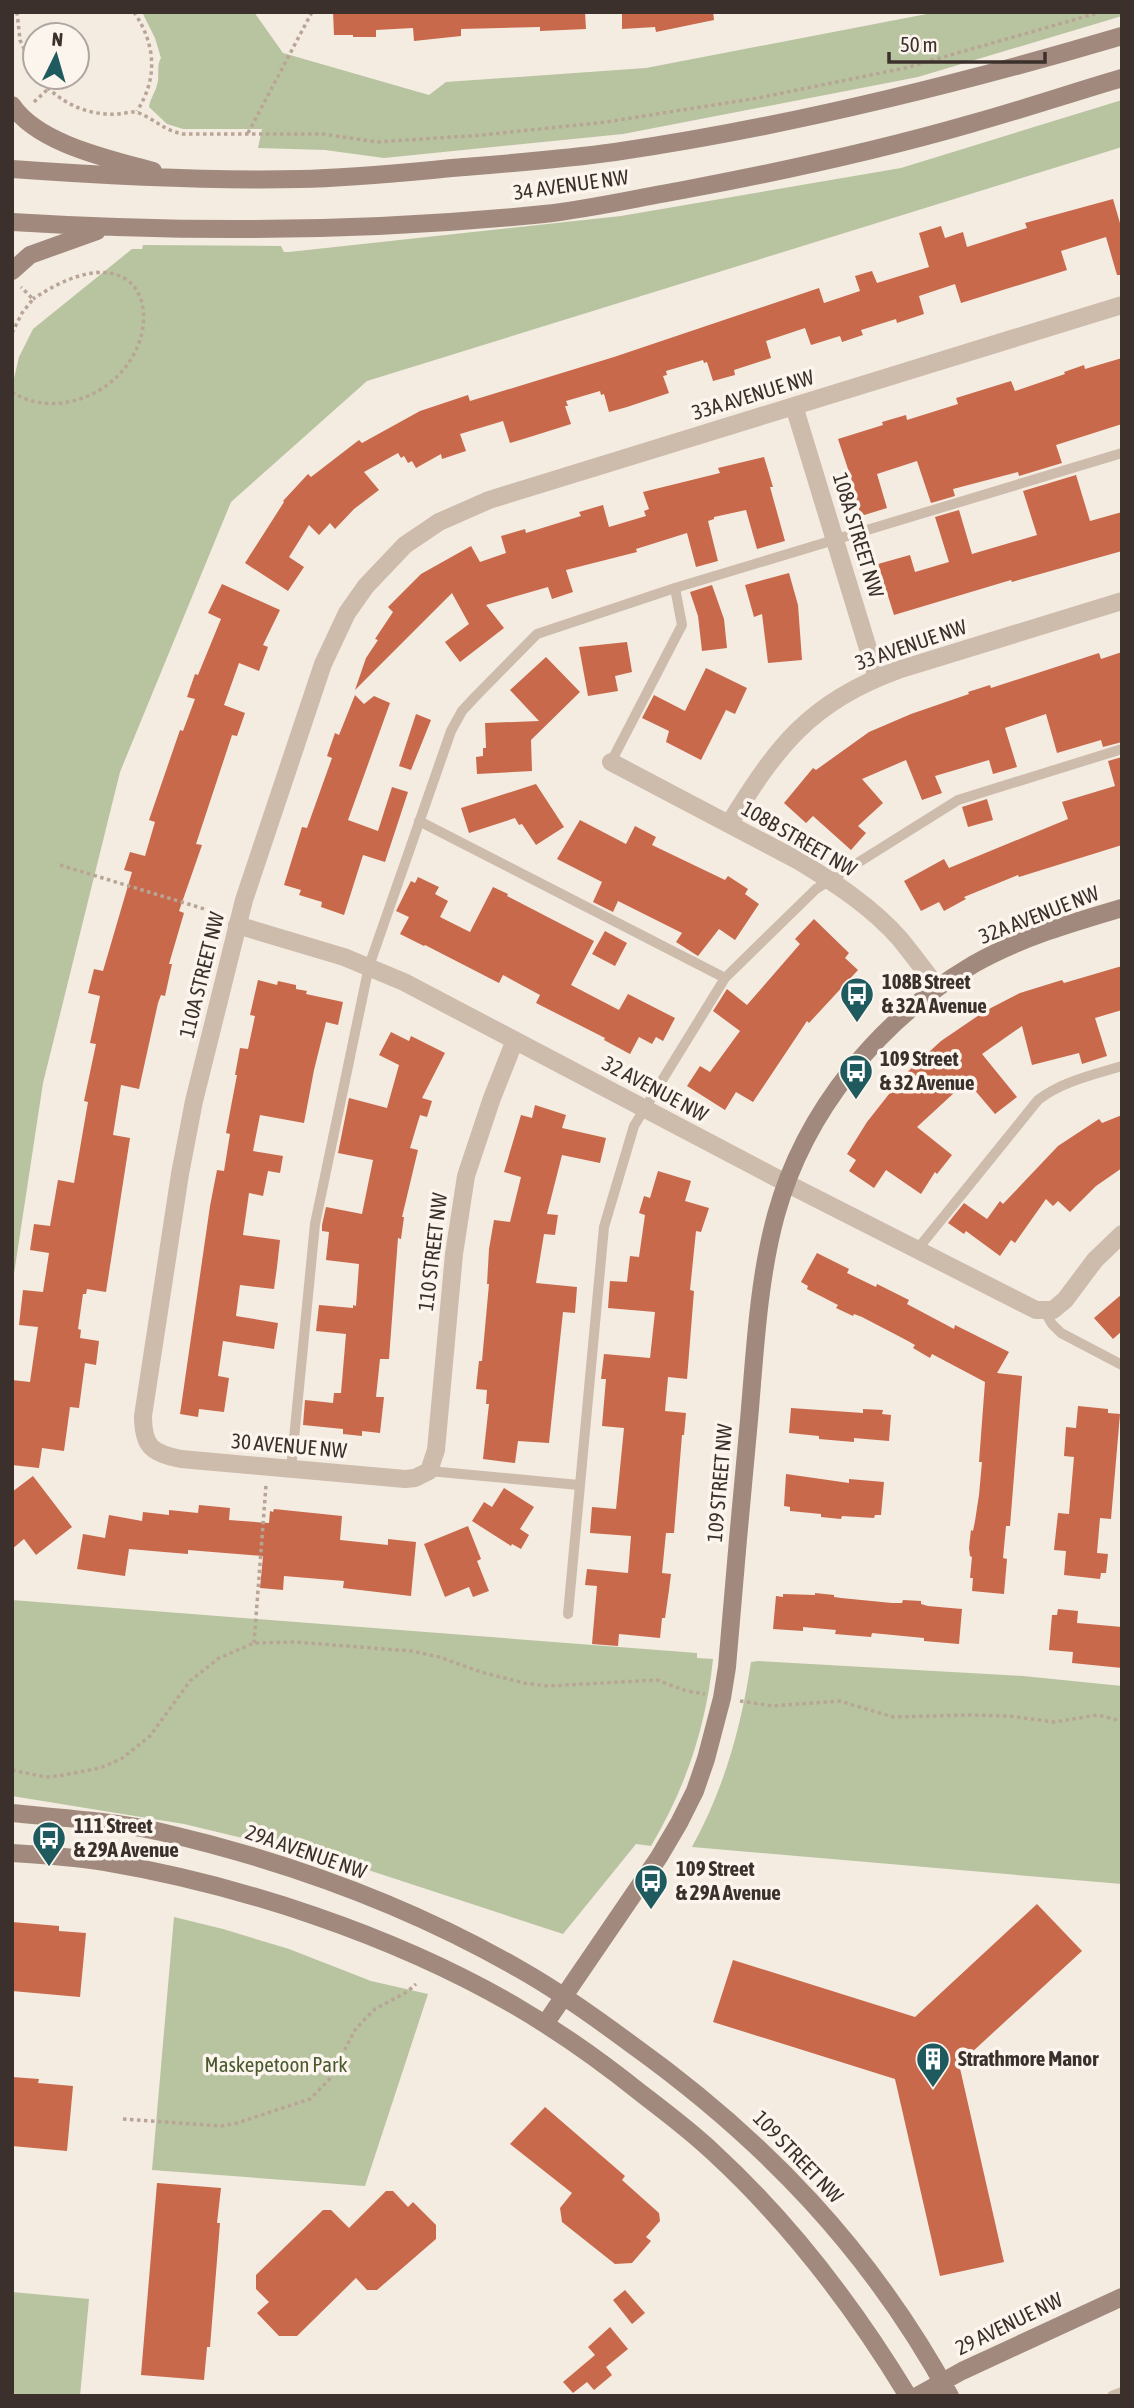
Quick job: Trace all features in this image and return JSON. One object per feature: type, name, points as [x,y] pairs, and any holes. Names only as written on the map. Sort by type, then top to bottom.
[{"type":"street","name":"34 AVENUE NW","points":[[12,170],[179,179],[301,179],[374,175],[613,152],[781,123],[884,100],[1122,36]]},
{"type":"street","name":"34 AVENUE NW","points":[[12,222],[105,228],[294,229],[358,227],[563,211],[841,157],[970,124],[1122,78]]},
{"type":"street","points":[[12,105],[19,116],[55,139],[82,150],[179,179]]},
{"type":"street","points":[[14,276],[30,255],[105,228]]},
{"type":"street","name":"33A AVENUE NW","points":[[405,545],[439,522],[489,500],[1122,305]]},
{"type":"street","name":"108A STREET NW","points":[[794,406],[877,678]]},
{"type":"street","name":"110A STREET NW","points":[[151,1449],[145,1439],[143,1416],[180,1174],[194,1101],[237,925],[323,664],[333,641],[347,613],[366,586],[405,545]]},
{"type":"street","name":"33 AVENUE NW","points":[[729,824],[762,771],[790,737],[844,695],[877,678],[1122,601]]},
{"type":"street","name":"108B STREET NW","points":[[611,762],[829,879],[863,905],[898,938],[937,988]]},
{"type":"street","name":"32A AVENUE NW","points":[[937,988],[976,963],[1051,929],[1122,908]]},
{"type":"street","name":"32 AVENUE NW","points":[[237,925],[320,948],[369,967],[515,1040],[916,1251],[1026,1306],[1045,1312]]},
{"type":"street","name":"109 STREET NW","points":[[545,2024],[666,1846],[695,1791],[709,1748],[727,1667],[754,1363],[765,1275],[772,1234],[786,1183],[802,1146],[845,1078],[894,1023],[937,988]]},
{"type":"street","name":"110 STREET NW","points":[[426,1473],[433,1464],[436,1450],[454,1254],[466,1176],[515,1040]]},
{"type":"street","points":[[1045,1312],[1053,1310],[1065,1300],[1095,1260],[1122,1234]]},
{"type":"street","name":"30 AVENUE NW","points":[[151,1449],[163,1456],[181,1459],[405,1479],[426,1473]]},
{"type":"street","name":"29A AVENUE NW","points":[[12,1813],[158,1832],[296,1871],[350,1890],[448,1932],[524,1972],[564,1997]]},
{"type":"street","points":[[12,1853],[77,1858],[124,1866],[228,1890],[284,1907],[435,1965],[480,1986],[545,2024],[613,2071],[668,2114],[713,2152],[760,2198],[839,2290],[908,2396]]},
{"type":"street","name":"109 STREET NW","points":[[564,1997],[674,2075],[738,2127],[765,2153],[867,2265],[916,2336],[946,2389]]},
{"type":"street","name":"29 AVENUE NW","points":[[917,2396],[946,2389],[1122,2297]]},
{"type":"lane","points":[[291,1469],[315,1224],[369,967],[451,732],[462,711],[537,634],[675,588],[1122,453]]},
{"type":"lane","points":[[611,762],[682,625],[675,588]]},
{"type":"lane","points":[[568,1614],[604,1227],[634,1126],[725,978],[829,879],[958,800],[1122,748]]},
{"type":"lane","points":[[419,821],[725,978]]},
{"type":"lane","points":[[916,1251],[1038,1100],[1071,1082],[1122,1066]]},
{"type":"lane","points":[[1045,1312],[1061,1333],[1122,1365]]},
{"type":"lane","points":[[426,1473],[579,1485]]},
{"type":"lane","points":[[1112,2396],[1122,2392]]},
{"type":"path","points":[[17,12],[21,42]]},
{"type":"path","points":[[134,12],[148,37],[153,64],[149,89],[137,111]]},
{"type":"path","points":[[248,133],[312,12]]},
{"type":"path","points":[[50,91],[60,99],[89,111],[121,114],[137,111],[169,131],[183,134],[323,134],[377,142],[482,135],[606,122],[758,98],[905,68],[1101,12]]},
{"type":"path","points":[[31,104],[46,91]]},
{"type":"path","points":[[12,333],[33,299],[53,286],[82,274],[94,272],[125,277],[139,292],[143,331],[136,352],[123,371],[93,394],[80,399],[53,404],[24,400],[12,392]]},
{"type":"path","points":[[14,276],[33,299]]},
{"type":"path","points":[[60,865],[221,914],[237,925]]},
{"type":"path","points":[[254,1643],[267,1466]]},
{"type":"path","points":[[12,1770],[45,1777],[58,1776],[100,1768],[121,1759],[150,1737],[190,1681],[219,1658],[254,1643],[295,1642],[411,1651],[524,1683],[548,1686],[657,1680],[702,1694]]},
{"type":"path","points":[[742,1701],[773,1706],[840,1701],[893,1717],[1009,1716],[1054,1722],[1098,1715],[1122,1721]]},
{"type":"path","points":[[123,2119],[221,2126],[303,2102],[321,2090],[329,2080],[355,2030],[374,2009],[407,1992],[416,1984]]},
{"type":"green space","points":[[142,12],[254,12],[283,53],[429,95],[446,82],[646,68],[937,12],[1122,12],[1122,16],[918,77],[623,134],[384,158],[325,150],[258,148],[262,129],[183,129],[167,124],[149,107],[157,85],[161,58]]},
{"type":"green space","points":[[1122,100],[1122,147],[367,381],[231,502],[120,772],[43,1083],[12,1287],[12,387],[19,357],[33,329],[132,249],[142,249],[143,245],[281,246],[284,252],[289,252],[621,216],[901,168]]},
{"type":"green space","points":[[12,1600],[697,1653],[697,1658],[713,1659],[700,1732],[684,1779],[651,1846],[636,1844],[563,1934],[350,1864],[184,1824],[12,1796]]},
{"type":"green space","points":[[751,1662],[1023,1676],[1122,1686],[1122,1884],[692,1847],[730,1758]]},
{"type":"green space","name":"Maskepetoon Park","points":[[174,1917],[289,1949],[371,1981],[428,1994],[365,2186],[152,2170]]},
{"type":"green space","points":[[12,2292],[89,2299],[80,2396],[12,2395]]},
{"type":"building","points":[[333,12],[585,12],[586,29],[461,29],[461,36],[414,41],[413,28],[376,30],[376,37],[353,37],[334,35]]},
{"type":"building","points":[[622,12],[713,12],[714,20],[656,32],[655,27],[622,29]]},
{"type":"building","points":[[1113,199],[1122,230],[1122,275],[1117,275],[1106,237],[1061,251],[1067,270],[961,303],[955,284],[919,296],[924,314],[861,330],[863,335],[842,342],[840,336],[811,345],[805,328],[766,341],[771,358],[734,370],[735,375],[713,381],[707,362],[704,363],[703,360],[666,371],[667,375],[663,376],[669,393],[627,407],[609,412],[604,394],[601,395],[600,391],[566,401],[571,424],[533,436],[510,443],[503,421],[460,434],[466,451],[442,459],[441,454],[416,468],[412,461],[408,463],[404,456],[401,458],[398,453],[364,472],[379,490],[354,509],[335,529],[330,523],[319,535],[309,525],[289,557],[304,567],[288,591],[245,563],[283,501],[308,474],[311,477],[359,440],[362,443],[420,411],[468,395],[470,401],[614,357],[819,288],[824,303],[860,291],[855,276],[872,271],[877,283],[929,267],[919,233],[941,226],[945,238],[963,232],[967,247],[1027,228],[1025,223]]},
{"type":"building","points":[[1122,358],[1122,424],[1056,445],[1062,463],[1019,476],[1018,472],[953,489],[955,496],[931,503],[917,461],[877,474],[887,508],[861,516],[838,439],[906,415],[907,420],[958,404],[956,398],[1011,381],[1015,391],[1084,365],[1085,369]]},
{"type":"building","points":[[764,457],[785,541],[757,549],[746,510],[714,517],[708,521],[718,561],[696,567],[687,533],[636,549],[637,552],[566,570],[573,592],[552,599],[548,587],[486,605],[504,628],[460,662],[445,642],[469,624],[452,593],[355,690],[366,658],[378,640],[375,639],[393,612],[388,607],[421,574],[471,546],[480,562],[506,553],[501,536],[525,529],[526,533],[581,516],[579,512],[603,505],[609,527],[646,516],[644,511],[649,509],[643,492],[720,473],[718,468]]},
{"type":"building","points":[[1076,475],[1090,521],[1122,512],[1122,551],[894,615],[878,564],[910,555],[915,572],[949,562],[935,517],[959,510],[972,554],[1037,535],[1023,491]]},
{"type":"building","points":[[789,573],[798,605],[802,660],[768,663],[762,614],[754,617],[745,585]]},
{"type":"building","points":[[222,584],[280,610],[263,645],[268,647],[259,671],[239,663],[224,705],[245,713],[237,736],[232,735],[196,844],[202,845],[179,911],[184,913],[169,964],[172,964],[165,996],[161,995],[158,1003],[139,1089],[121,1085],[113,1135],[130,1138],[106,1292],[87,1289],[86,1294],[83,1294],[78,1329],[81,1330],[80,1338],[99,1341],[96,1365],[85,1363],[79,1408],[70,1407],[64,1451],[42,1448],[39,1468],[12,1465],[12,1380],[30,1382],[38,1327],[19,1325],[23,1290],[43,1292],[49,1253],[30,1250],[34,1224],[50,1226],[58,1180],[74,1183],[88,1102],[84,1101],[96,1044],[90,1043],[100,996],[88,993],[94,969],[103,971],[132,872],[124,870],[130,852],[145,856],[155,822],[149,820],[180,730],[183,731],[195,699],[187,697],[221,619],[208,613]]},
{"type":"building","points":[[712,585],[724,619],[727,648],[702,651],[698,616],[690,592]]},
{"type":"building","points":[[627,642],[632,672],[615,676],[618,691],[588,696],[579,647]]},
{"type":"building","points":[[1122,652],[1122,742],[1103,747],[1101,740],[1057,753],[1046,714],[1005,728],[1017,767],[993,774],[989,760],[935,776],[942,793],[922,800],[906,760],[862,779],[883,803],[858,826],[866,833],[851,850],[813,816],[806,823],[784,803],[813,768],[816,770],[869,732],[990,685],[991,688],[1099,653],[1101,659]]},
{"type":"building","points":[[546,657],[580,692],[531,740],[532,771],[477,774],[476,757],[483,756],[483,748],[486,748],[485,723],[539,721],[510,690]]},
{"type":"building","points":[[706,668],[747,688],[735,714],[726,710],[701,760],[666,742],[669,731],[642,718],[654,695],[685,711]]},
{"type":"building","points":[[355,695],[364,704],[374,696],[390,703],[348,820],[378,831],[392,787],[408,792],[385,862],[363,855],[344,915],[321,907],[322,902],[299,895],[301,890],[284,885],[302,827],[307,828],[332,758],[327,756],[335,733],[339,735]]},
{"type":"building","points":[[416,714],[431,720],[411,770],[399,766]]},
{"type":"building","points":[[1122,757],[1122,845],[1019,877],[1018,875],[964,897],[966,899],[944,911],[939,902],[921,911],[904,881],[944,859],[949,868],[1068,819],[1062,802],[1115,786],[1108,761]]},
{"type":"building","points":[[536,784],[564,827],[536,845],[515,818],[469,833],[461,808]]},
{"type":"building","points":[[987,799],[993,820],[968,827],[962,807]]},
{"type":"building","points":[[580,820],[626,844],[635,826],[656,837],[652,845],[725,880],[728,876],[748,889],[745,894],[759,904],[735,940],[719,929],[698,956],[676,942],[682,933],[618,901],[613,912],[593,902],[602,882],[557,859]]},
{"type":"building","points":[[418,877],[439,887],[435,894],[448,901],[440,917],[470,932],[493,887],[594,941],[571,985],[619,1010],[628,994],[675,1018],[663,1041],[656,1037],[652,1044],[639,1037],[630,1054],[604,1040],[605,1038],[536,1003],[540,995],[503,975],[499,983],[400,934],[409,917],[396,911],[411,881],[415,883]]},
{"type":"building","points":[[814,919],[849,953],[845,958],[858,970],[809,1023],[807,1021],[753,1102],[736,1092],[725,1110],[687,1086],[700,1066],[710,1072],[740,1031],[713,1011],[727,989],[747,1005],[800,944],[795,939]]},
{"type":"building","points":[[605,931],[627,943],[615,966],[592,954]]},
{"type":"building","points":[[1122,966],[1122,1010],[1095,1018],[1107,1056],[1082,1064],[1079,1053],[1032,1065],[1022,1026],[982,1054],[1017,1097],[995,1114],[967,1081],[917,1127],[952,1155],[937,1174],[935,1172],[921,1194],[886,1170],[874,1188],[849,1171],[856,1160],[847,1154],[867,1122],[904,1075],[941,1041],[985,1011],[1020,993]]},
{"type":"building","points":[[258,980],[277,985],[278,981],[296,985],[296,989],[307,991],[306,994],[343,1002],[338,1025],[326,1022],[304,1123],[260,1115],[253,1151],[283,1156],[280,1173],[268,1171],[263,1196],[249,1193],[243,1235],[280,1240],[277,1267],[274,1289],[240,1285],[236,1316],[278,1323],[274,1349],[223,1341],[218,1376],[229,1378],[224,1412],[199,1409],[198,1417],[180,1414],[210,1206],[217,1170],[224,1171],[230,1134],[226,1133],[235,1075],[240,1048],[248,1049],[255,1016],[250,1015]]},
{"type":"building","points":[[391,1032],[409,1041],[411,1036],[445,1053],[422,1098],[432,1101],[427,1117],[420,1115],[410,1148],[418,1150],[402,1217],[401,1239],[398,1238],[389,1359],[380,1359],[376,1397],[384,1397],[380,1433],[362,1431],[362,1436],[343,1434],[343,1429],[303,1425],[305,1400],[333,1403],[334,1393],[341,1393],[346,1334],[316,1331],[319,1305],[356,1306],[359,1264],[326,1260],[329,1232],[322,1231],[322,1225],[326,1207],[362,1214],[373,1160],[338,1153],[349,1098],[387,1108],[399,1065],[379,1055]]},
{"type":"building","points":[[535,1105],[566,1115],[562,1128],[606,1138],[600,1163],[562,1155],[547,1214],[558,1215],[555,1235],[544,1234],[536,1283],[577,1287],[575,1313],[563,1312],[549,1443],[518,1441],[515,1463],[483,1459],[489,1404],[486,1404],[487,1390],[476,1389],[479,1361],[482,1361],[489,1284],[489,1249],[494,1220],[510,1222],[521,1177],[504,1172],[521,1115],[532,1118]]},
{"type":"building","points":[[1122,1115],[1122,1168],[1096,1186],[1070,1212],[1058,1201],[1053,1206],[1046,1199],[1015,1243],[1011,1240],[1000,1256],[966,1231],[964,1234],[948,1223],[964,1203],[987,1219],[1000,1201],[1003,1204],[1058,1146],[1099,1119],[1102,1123]]},
{"type":"building","points":[[658,1171],[691,1181],[685,1201],[709,1208],[701,1232],[696,1231],[690,1290],[694,1291],[687,1379],[668,1377],[665,1411],[686,1413],[674,1533],[666,1533],[662,1573],[671,1574],[669,1590],[660,1638],[619,1634],[618,1646],[592,1644],[597,1586],[585,1585],[587,1569],[628,1573],[631,1536],[590,1533],[592,1507],[616,1509],[624,1428],[602,1426],[606,1379],[601,1379],[604,1354],[650,1358],[655,1312],[608,1308],[610,1281],[627,1282],[630,1256],[639,1257],[645,1215],[639,1213],[644,1196],[650,1198]]},
{"type":"building","points":[[817,1253],[849,1269],[847,1273],[909,1300],[907,1304],[954,1329],[955,1325],[1009,1352],[997,1373],[1022,1376],[1010,1526],[1006,1526],[1003,1558],[1007,1559],[1004,1594],[972,1591],[973,1578],[970,1578],[972,1557],[969,1548],[979,1495],[985,1382],[932,1354],[930,1358],[913,1348],[915,1345],[908,1341],[862,1317],[836,1308],[838,1305],[807,1289],[808,1286],[801,1282]]},
{"type":"building","points":[[1122,1294],[1122,1331],[1113,1339],[1094,1318]]},
{"type":"building","points":[[1078,1406],[1108,1409],[1108,1413],[1120,1414],[1111,1519],[1100,1518],[1097,1553],[1108,1554],[1106,1573],[1101,1573],[1100,1579],[1064,1575],[1066,1551],[1054,1550],[1058,1513],[1069,1514],[1074,1457],[1064,1456],[1066,1427],[1076,1428]]},
{"type":"building","points":[[791,1408],[863,1413],[863,1409],[883,1410],[882,1414],[891,1415],[889,1441],[854,1438],[854,1442],[789,1433]]},
{"type":"building","points":[[786,1474],[849,1483],[849,1479],[884,1482],[881,1515],[875,1515],[874,1518],[842,1516],[841,1519],[790,1511],[790,1507],[784,1506]]},
{"type":"building","points":[[33,1476],[72,1527],[36,1555],[24,1539],[12,1549],[12,1492]]},
{"type":"building","points":[[504,1488],[534,1507],[520,1529],[529,1535],[521,1549],[512,1544],[511,1546],[472,1521],[484,1502],[492,1507]]},
{"type":"building","points":[[199,1505],[230,1508],[229,1520],[269,1523],[270,1511],[273,1512],[274,1509],[342,1516],[340,1540],[388,1545],[388,1539],[416,1542],[411,1596],[343,1588],[344,1581],[284,1576],[283,1590],[260,1588],[263,1556],[129,1549],[125,1576],[77,1569],[83,1534],[105,1538],[109,1515],[142,1521],[143,1512],[169,1515],[169,1510],[198,1513]]},
{"type":"building","points":[[468,1526],[481,1559],[477,1561],[489,1591],[473,1597],[469,1587],[445,1597],[424,1544]]},
{"type":"building","points":[[815,1593],[892,1603],[902,1603],[903,1600],[921,1601],[921,1604],[928,1606],[962,1609],[959,1644],[872,1633],[871,1637],[835,1634],[836,1630],[803,1627],[803,1631],[773,1629],[776,1596]]},
{"type":"building","points":[[1058,1609],[1078,1611],[1077,1623],[1122,1627],[1122,1668],[1072,1663],[1073,1652],[1049,1650],[1052,1615],[1057,1615]]},
{"type":"building","name":"Strathmore Manor","points":[[1037,1904],[1082,1951],[959,2064],[1004,2262],[940,2276],[895,2079],[713,2022],[733,1960],[915,2017]]},
{"type":"building","points":[[12,1922],[59,1926],[59,1931],[86,1933],[80,1997],[12,1991]]},
{"type":"building","points":[[12,2077],[39,2079],[38,2083],[73,2086],[67,2151],[12,2146]]},
{"type":"building","points":[[545,2107],[625,2176],[622,2180],[659,2213],[660,2221],[646,2237],[651,2241],[632,2263],[615,2264],[562,2222],[560,2208],[572,2193],[510,2144]]},
{"type":"building","points":[[157,2183],[221,2188],[210,2347],[207,2347],[204,2380],[141,2375]]},
{"type":"building","points":[[386,2191],[393,2191],[408,2207],[413,2202],[436,2225],[436,2239],[377,2290],[367,2290],[356,2278],[297,2336],[279,2336],[257,2313],[269,2302],[256,2289],[256,2275],[323,2210],[331,2210],[349,2228]]},
{"type":"building","points":[[625,2290],[645,2313],[632,2324],[613,2300]]},
{"type":"building","points":[[610,2327],[628,2349],[606,2367],[612,2375],[594,2390],[587,2382],[573,2393],[563,2382],[595,2355],[588,2347]]},
{"type":"place","name":"108B Street & 32A Avenue","points":[[857,1024]]},
{"type":"place","name":"109 Street & 32 Avenue","points":[[856,1101]]},
{"type":"place","name":"111 Street & 29A Avenue","points":[[49,1868]]},
{"type":"place","name":"109 Street & 29A Avenue","points":[[651,1911]]},
{"type":"place","name":"Strathmore Manor","points":[[933,2089]]}]
